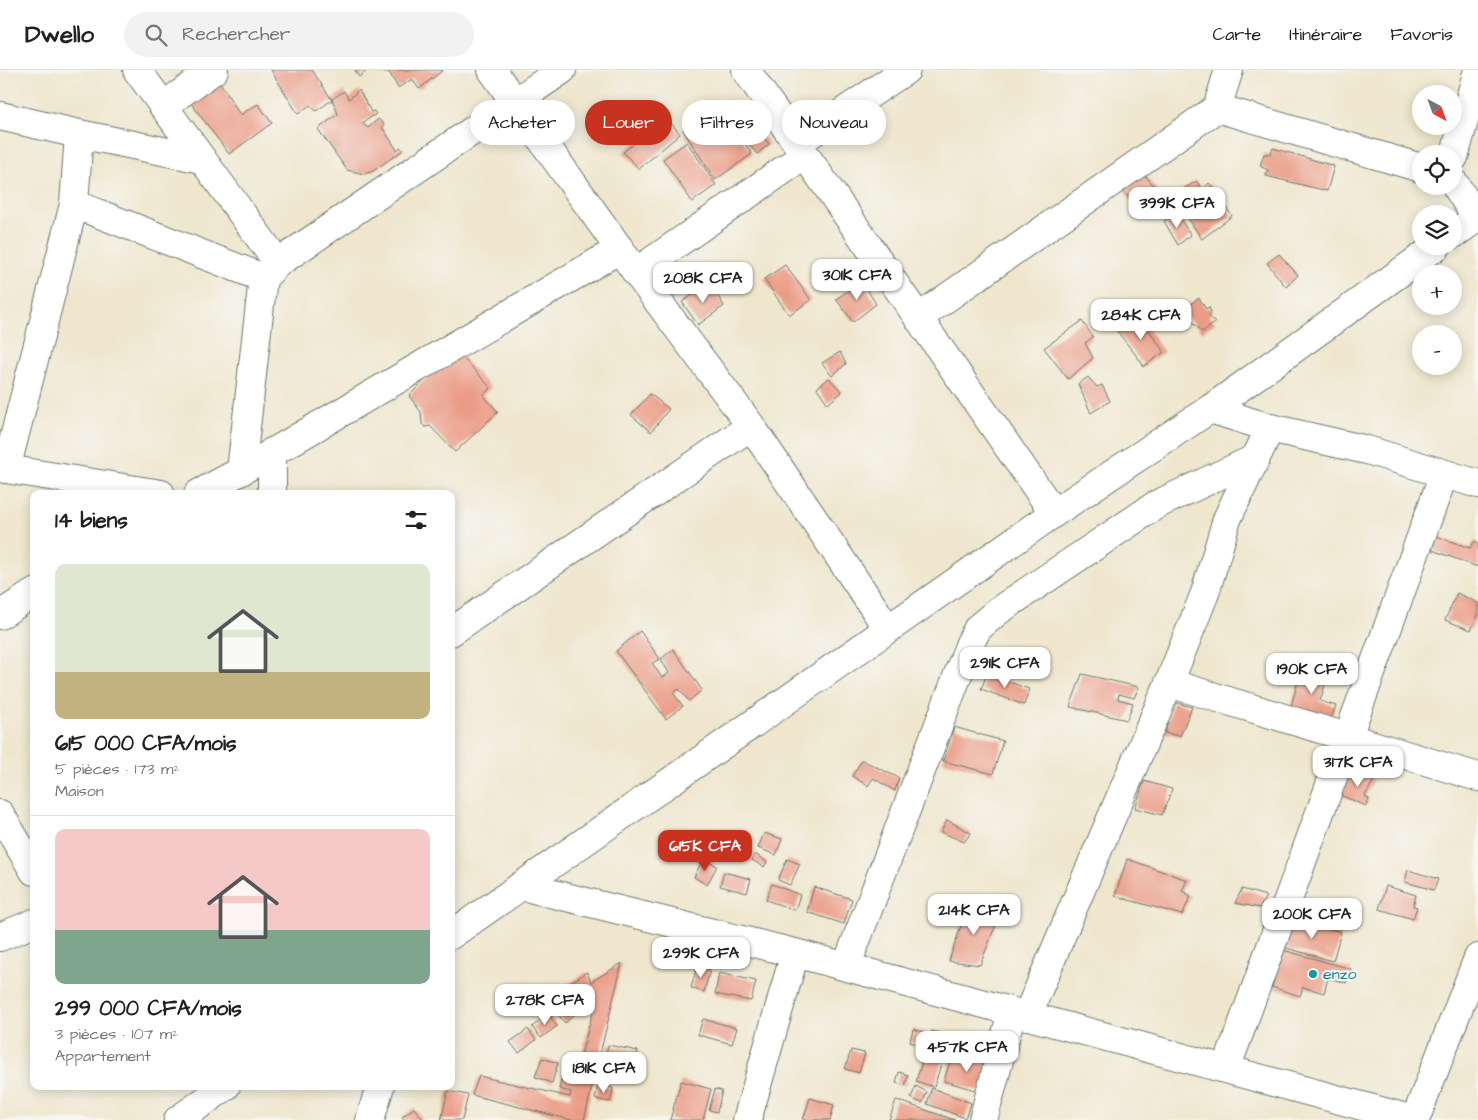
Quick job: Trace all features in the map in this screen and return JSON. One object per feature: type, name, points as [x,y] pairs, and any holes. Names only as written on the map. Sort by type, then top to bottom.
[{"type":"street","points":[[137,70],[202,159],[270,271],[241,471]]},
{"type":"street","points":[[164,106],[214,70]]},
{"type":"street","points":[[492,70],[514,100]]},
{"type":"street","points":[[518,100],[562,70]]},
{"type":"street","points":[[746,70],[1054,513]]},
{"type":"street","points":[[636,272],[906,70]]},
{"type":"street","points":[[918,318],[1217,108],[1229,70]]},
{"type":"street","points":[[1457,145],[1478,70]]},
{"type":"street","points":[[1217,108],[1412,165]]},
{"type":"street","points":[[0,116],[202,159]]},
{"type":"street","points":[[270,271],[470,133]]},
{"type":"street","points":[[78,134],[74,204],[3,469],[136,490]]},
{"type":"street","points":[[546,145],[636,272],[751,426],[888,629]]},
{"type":"street","points":[[1462,195],[1477,217],[1462,228]]},
{"type":"street","points":[[74,204],[270,271]]},
{"type":"street","points":[[205,490],[620,249]]},
{"type":"street","points":[[455,932],[1054,513],[1210,409],[1424,255]]},
{"type":"street","points":[[1210,409],[1270,428],[1367,450],[1478,484]]},
{"type":"street","points":[[455,629],[751,426]]},
{"type":"street","points":[[983,1120],[1020,1014],[1169,683],[1204,593],[1227,519],[1270,428]]},
{"type":"street","points":[[272,452],[272,490]]},
{"type":"street","points":[[846,967],[970,643],[978,628],[998,611],[1156,505],[1256,458]]},
{"type":"street","points":[[1226,1069],[1346,737],[1444,474]]},
{"type":"street","points":[[0,615],[30,596]]},
{"type":"street","points":[[1169,683],[1478,777]]},
{"type":"street","points":[[0,814],[30,864]]},
{"type":"street","points":[[521,886],[795,953],[1415,1120],[1478,958]]},
{"type":"street","points":[[0,937],[30,925]]},
{"type":"street","points":[[746,1120],[795,953]]},
{"type":"street","points":[[370,1120],[379,1090]]},
{"type":"street","points":[[178,1120],[207,1091]]},
{"type":"building","points":[[271,70],[312,70],[332,100],[316,111],[310,105],[298,114]]},
{"type":"building","points":[[355,70],[368,70],[359,77]]},
{"type":"building","points":[[380,70],[443,70],[419,89],[412,79],[398,88],[389,72],[380,72]]},
{"type":"building","points":[[218,79],[240,115],[258,104],[272,123],[229,154],[190,102]]},
{"type":"building","points":[[359,90],[371,112],[374,111],[376,114],[362,123],[368,128],[378,119],[384,124],[382,127],[397,150],[400,147],[403,150],[373,171],[364,174],[347,170],[318,129],[338,114],[332,99],[344,91],[349,99]]},
{"type":"building","points":[[672,124],[680,134],[672,141]]},
{"type":"building","points":[[632,145],[667,145],[639,169],[623,152]]},
{"type":"building","points":[[683,145],[689,145],[716,185],[692,202],[663,159]]},
{"type":"building","points":[[693,145],[746,145],[752,154],[715,180]]},
{"type":"building","points":[[749,145],[768,145],[757,154]]},
{"type":"building","points":[[1273,148],[1334,166],[1327,191],[1266,176],[1268,170],[1260,166],[1264,154],[1270,154]]},
{"type":"building","points":[[1145,175],[1163,197],[1139,213],[1123,190]]},
{"type":"building","points":[[1196,181],[1203,189],[1209,183],[1232,216],[1202,239],[1173,196]]},
{"type":"building","points":[[1176,213],[1191,235],[1178,245],[1164,221]]},
{"type":"building","points":[[1279,254],[1298,275],[1286,287],[1267,263]]},
{"type":"building","points":[[785,265],[811,300],[789,315],[764,279]]},
{"type":"building","points":[[862,281],[876,304],[853,322],[836,299]]},
{"type":"building","points":[[710,283],[724,306],[698,325],[682,302]]},
{"type":"building","points":[[1199,298],[1206,309],[1209,307],[1211,312],[1209,316],[1215,323],[1202,332],[1184,314],[1186,307]]},
{"type":"building","points":[[1139,316],[1164,352],[1143,367],[1142,363],[1117,331]]},
{"type":"building","points":[[1082,321],[1093,337],[1085,343],[1093,358],[1068,379],[1044,348]]},
{"type":"building","points":[[455,349],[491,388],[483,395],[498,412],[455,452],[430,426],[425,427],[422,424],[421,412],[409,396]]},
{"type":"building","points":[[840,352],[846,364],[832,376],[822,363]]},
{"type":"building","points":[[1088,377],[1097,387],[1102,385],[1110,401],[1091,413],[1078,384]]},
{"type":"building","points":[[829,378],[842,392],[828,404],[817,388]]},
{"type":"building","points":[[650,394],[669,409],[651,432],[631,415]]},
{"type":"building","points":[[1436,536],[1470,548],[1475,541],[1478,543],[1478,567],[1432,550]]},
{"type":"building","points":[[1457,593],[1478,603],[1478,615],[1471,630],[1445,620]]},
{"type":"building","points":[[640,631],[660,659],[652,663],[662,678],[669,673],[661,659],[673,649],[702,690],[689,701],[679,689],[673,693],[683,706],[666,719],[616,651]]},
{"type":"building","points":[[1302,667],[1328,675],[1320,701],[1336,706],[1329,722],[1291,706]]},
{"type":"building","points":[[987,674],[1029,689],[1024,705],[981,689]]},
{"type":"building","points":[[1082,674],[1139,687],[1134,698],[1119,694],[1118,699],[1133,703],[1127,720],[1070,707]]},
{"type":"building","points":[[1173,702],[1192,707],[1180,736],[1165,733]]},
{"type":"building","points":[[954,727],[1003,741],[993,774],[943,761]]},
{"type":"building","points":[[862,760],[899,778],[895,791],[873,778],[868,786],[852,776]]},
{"type":"building","points":[[1356,770],[1374,780],[1365,796],[1369,799],[1366,806],[1340,795]]},
{"type":"building","points":[[1144,781],[1172,789],[1162,815],[1135,808]]},
{"type":"building","points":[[947,820],[971,833],[964,842],[941,832]]},
{"type":"building","points":[[764,833],[782,839],[776,855],[758,848]]},
{"type":"building","points":[[755,854],[767,862],[764,867],[752,860]]},
{"type":"building","points":[[703,859],[717,866],[707,885],[694,877]]},
{"type":"building","points":[[787,859],[800,864],[790,885],[778,880]]},
{"type":"building","points":[[1127,859],[1187,880],[1182,891],[1191,896],[1182,915],[1115,896]]},
{"type":"building","points":[[1408,870],[1438,879],[1434,890],[1405,882]]},
{"type":"building","points":[[724,872],[751,879],[747,893],[720,886]]},
{"type":"building","points":[[772,884],[800,895],[795,910],[766,900]]},
{"type":"building","points":[[1386,886],[1416,895],[1413,906],[1417,907],[1413,919],[1379,909]]},
{"type":"building","points":[[814,887],[852,899],[844,924],[807,912]]},
{"type":"building","points":[[1242,889],[1266,896],[1260,908],[1235,903]]},
{"type":"building","points":[[968,905],[1000,914],[980,965],[949,961]]},
{"type":"building","points":[[1291,918],[1341,932],[1333,961],[1283,947]]},
{"type":"building","name":"enzo","points":[[1283,950],[1351,969],[1346,983],[1328,978],[1324,993],[1303,987],[1300,996],[1272,987]]},
{"type":"building","points":[[622,963],[584,1120],[571,1120],[472,1095],[479,1076],[570,1097],[571,1092],[559,1089],[564,1069],[576,1073],[594,1008],[575,993],[564,1002],[557,991],[587,972],[591,982]]},
{"type":"building","points":[[697,967],[710,970],[704,992],[691,988]]},
{"type":"building","points":[[719,973],[756,981],[751,1001],[715,994]]},
{"type":"building","points":[[566,1003],[575,1014],[565,1023],[556,1012]]},
{"type":"building","points":[[548,1014],[557,1026],[541,1038],[532,1027]]},
{"type":"building","points":[[703,1019],[737,1028],[732,1044],[698,1035]]},
{"type":"building","points":[[528,1029],[536,1040],[519,1053],[510,1042]]},
{"type":"building","points":[[913,1029],[924,1032],[920,1045],[910,1042]]},
{"type":"building","points":[[932,1031],[950,1036],[934,1087],[916,1081]]},
{"type":"building","points":[[961,1034],[985,1041],[981,1055],[957,1049]]},
{"type":"building","points":[[608,1045],[638,1051],[636,1061],[621,1058],[617,1079],[601,1076]]},
{"type":"building","points":[[851,1050],[865,1053],[859,1073],[845,1069]]},
{"type":"building","points":[[952,1055],[990,1065],[982,1092],[944,1081]]},
{"type":"building","points":[[542,1058],[558,1063],[552,1083],[535,1077]]},
{"type":"building","points":[[899,1072],[908,1075],[905,1086],[896,1083]]},
{"type":"building","points":[[681,1081],[711,1089],[703,1120],[670,1120]]},
{"type":"building","points":[[598,1085],[613,1088],[610,1102],[595,1099]]},
{"type":"building","points":[[916,1086],[927,1092],[922,1103],[911,1098]]},
{"type":"building","points":[[932,1088],[971,1103],[965,1118],[927,1104]]},
{"type":"building","points":[[715,1089],[722,1091],[717,1112],[709,1110]]},
{"type":"building","points":[[448,1091],[468,1095],[462,1120],[441,1120]]},
{"type":"building","points":[[810,1098],[834,1105],[830,1120],[803,1120]]},
{"type":"building","points":[[896,1100],[955,1120],[889,1120]]},
{"type":"building","points":[[414,1108],[422,1118],[420,1120],[405,1120],[402,1117]]},
{"type":"place","name":"enzo","points":[[1313,974]]}]
